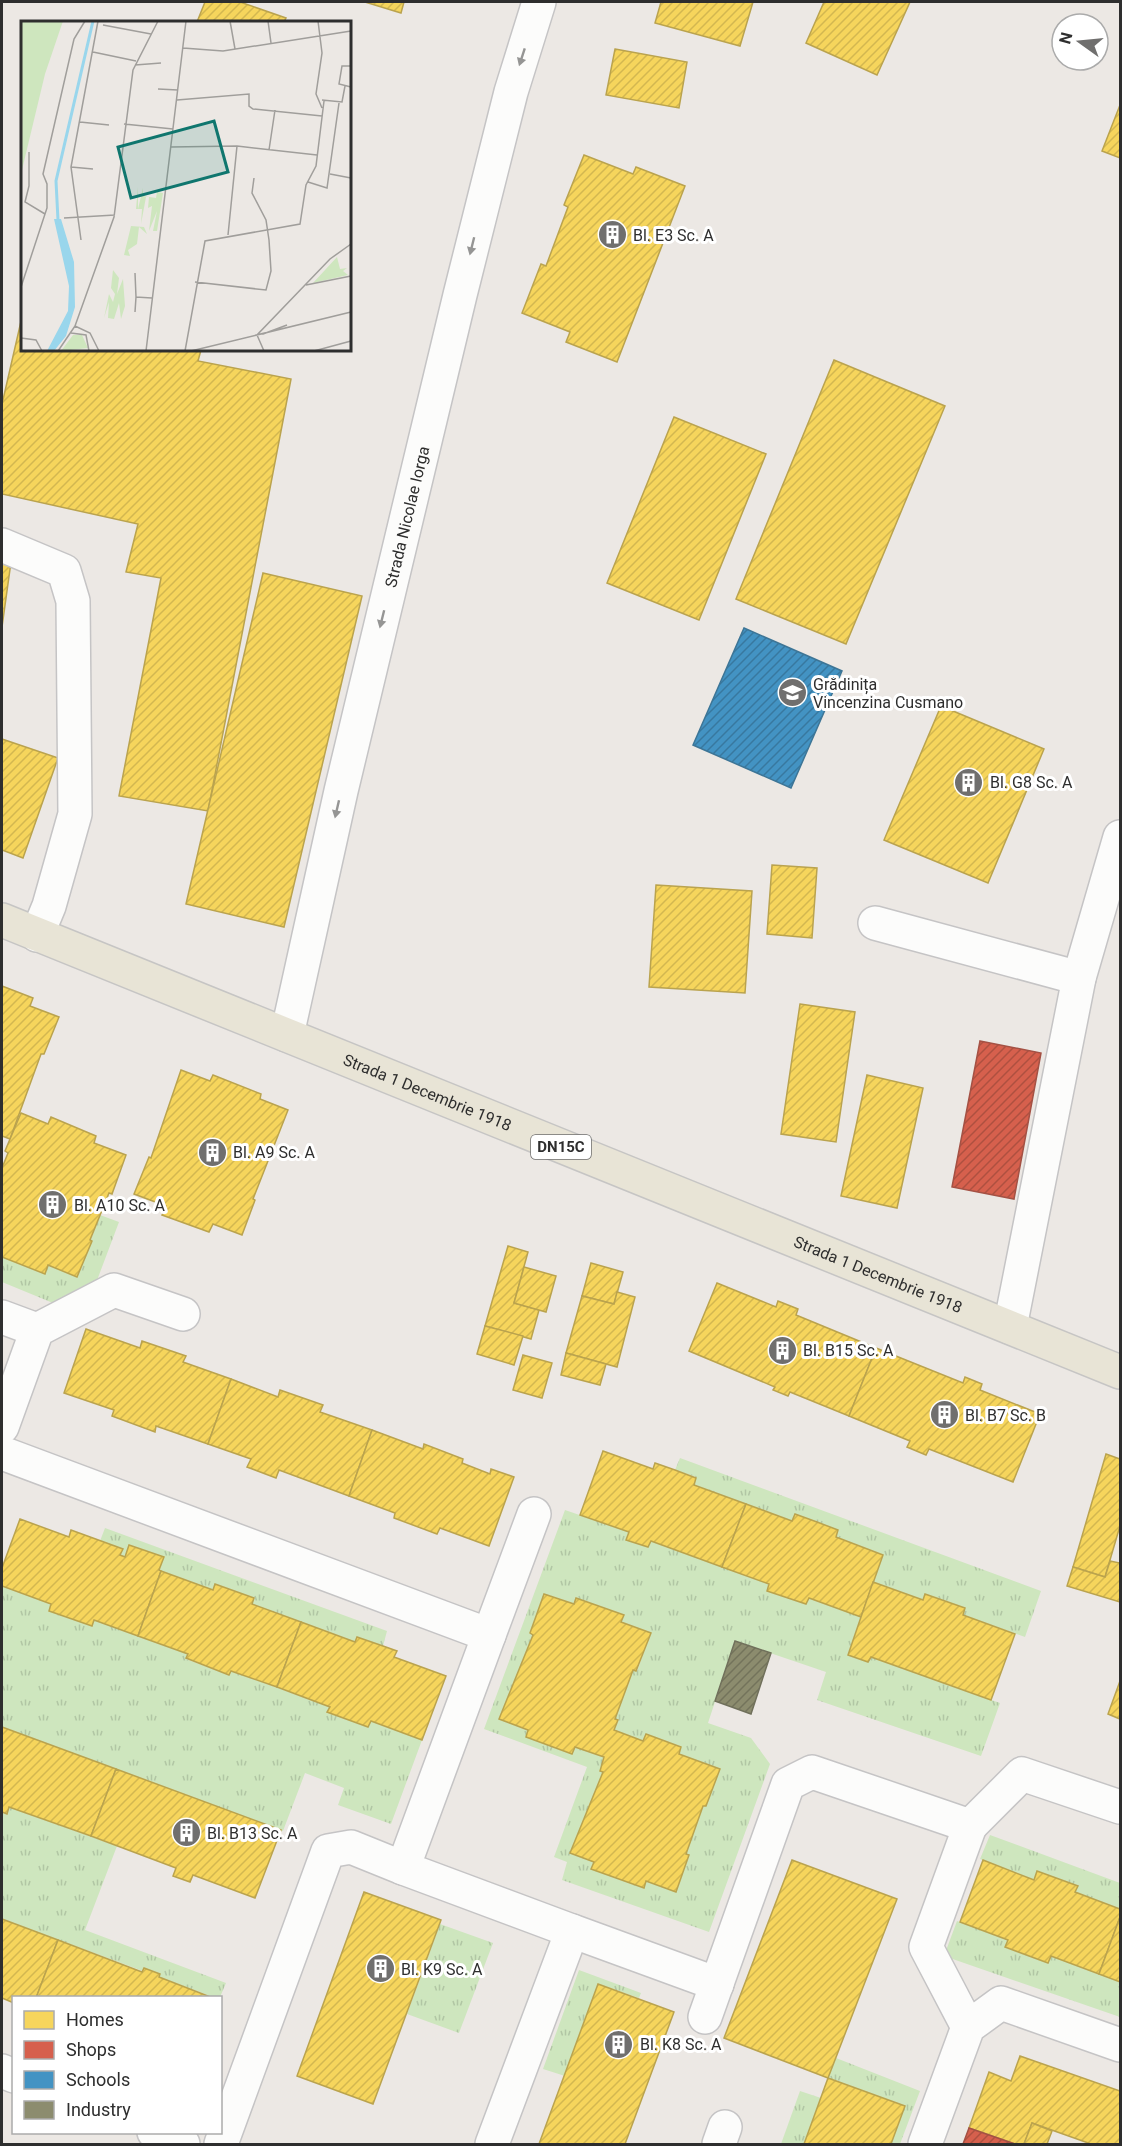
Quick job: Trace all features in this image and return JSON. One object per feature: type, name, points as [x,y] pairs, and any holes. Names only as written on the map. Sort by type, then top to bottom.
[{"type":"main road","name":"Strada 1 Decembrie 1918","points":[[2,920],[1120,1372]]},
{"type":"street","name":"Strada Nicolae Iorga","points":[[287,1035],[340,791],[457,307],[511,92],[539,2]]},
{"type":"street","points":[[2,545],[64,572],[73,601],[75,814],[49,906],[37,934]]},
{"type":"street","points":[[1010,1327],[1079,978],[1120,837]]},
{"type":"street","points":[[875,923],[1079,978]]},
{"type":"street","points":[[2,1427],[37,1330],[114,1290],[183,1314]]},
{"type":"street","points":[[2,1317],[37,1330]]},
{"type":"street","points":[[2,1453],[489,1635]]},
{"type":"street","points":[[403,1868],[534,1514]]},
{"type":"street","points":[[705,2017],[788,1784],[812,1772],[970,1826]]},
{"type":"street","points":[[968,2026],[926,1947],[970,1826],[1022,1774],[1120,1807]]},
{"type":"street","points":[[221,2145],[327,1851],[351,1846],[403,1868],[717,1984]]},
{"type":"street","points":[[492,2145],[572,1931]]},
{"type":"street","points":[[925,2145],[968,2026],[1001,2003],[1120,2045]]},
{"type":"street","points":[[156,2134],[183,2145]]},
{"type":"green space","points":[[100,1215],[119,1222],[96,1283],[53,1303],[2,1282],[2,1257],[45,1274],[48,1265],[77,1277]]},
{"type":"green space","points":[[680,1458],[1041,1591],[1025,1637],[963,1615],[965,1608],[925,1594],[923,1600],[873,1582],[883,1555],[836,1537],[838,1530],[795,1514],[792,1521],[694,1485],[696,1477],[675,1470]]},
{"type":"green space","points":[[565,1510],[629,1532],[626,1540],[648,1547],[651,1541],[769,1584],[767,1591],[806,1604],[809,1598],[861,1617],[848,1654],[868,1662],[871,1657],[1000,1703],[981,1756],[817,1700],[826,1672],[735,1641],[708,1723],[751,1738],[770,1764],[709,1932],[562,1880],[567,1862],[554,1857],[587,1767],[484,1729]],"holes":[[[545,1594],[574,1604],[576,1598],[623,1615],[621,1622],[651,1633],[637,1671],[633,1670],[615,1719],[618,1721],[614,1730],[643,1741],[646,1734],[681,1747],[679,1754],[720,1769],[706,1806],[703,1806],[686,1854],[689,1856],[676,1892],[646,1881],[591,1869],[594,1862],[571,1853],[603,1772],[600,1771],[604,1757],[575,1747],[572,1754],[526,1737],[528,1730],[499,1719],[533,1635],[530,1633]]]},
{"type":"green space","points":[[105,1528],[387,1631],[383,1646],[358,1637],[355,1642],[252,1604],[254,1598],[216,1584],[213,1590],[161,1571],[159,1570],[163,1557],[130,1545],[125,1557],[120,1555],[122,1550],[100,1541]]},
{"type":"green space","points":[[2,1586],[51,1604],[49,1611],[92,1626],[94,1620],[188,1654],[186,1659],[229,1675],[231,1671],[330,1707],[328,1711],[368,1727],[371,1721],[422,1740],[391,1824],[338,1805],[344,1788],[305,1773],[283,1831],[2,1727]]},
{"type":"green space","points":[[9,1807],[117,1846],[85,1930],[226,1983],[220,1996],[210,1996],[2,1919],[2,1812],[7,1813]]},
{"type":"green space","points":[[990,1835],[1120,1883],[1120,1909],[1075,1892],[1077,1886],[1037,1871],[1034,1880],[980,1859]]},
{"type":"green space","points":[[957,1921],[1008,1940],[1006,1948],[1048,1963],[1051,1956],[1120,1982],[1120,2017],[944,1956]]},
{"type":"green space","points":[[440,1924],[493,1943],[459,2033],[407,2014]]},
{"type":"green space","points":[[579,1970],[641,1993],[639,1998],[598,1984],[565,2076],[543,2069]]},
{"type":"green space","points":[[836,2058],[920,2091],[900,2144],[891,2144],[905,2106],[828,2078]]},
{"type":"green space","points":[[800,2091],[821,2098],[804,2144],[781,2144]]},
{"type":"building: Homes","points":[[205,2],[240,2],[286,18],[284,21],[197,21]]},
{"type":"building: Homes","points":[[365,2],[404,2],[401,13]]},
{"type":"building: Homes","points":[[661,2],[753,2],[740,46],[655,23]]},
{"type":"building: Homes","points":[[824,2],[910,2],[877,75],[806,43]]},
{"type":"building: Homes","points":[[615,49],[687,62],[679,108],[606,95]]},
{"type":"building: Homes","points":[[1120,105],[1120,158],[1102,151]]},
{"type":"building: Homes","name":"Bl. E3 Sc. A","points":[[584,155],[633,174],[636,167],[685,186],[617,362],[566,342],[570,332],[522,313],[541,264],[546,266],[568,207],[564,205]]},
{"type":"building: Homes","points":[[21,321],[21,351],[201,351],[198,361],[291,379],[208,811],[119,796],[161,578],[126,572],[138,524],[2,494],[2,404]]},
{"type":"building: Homes","points":[[834,360],[945,406],[846,644],[736,599]]},
{"type":"building: Homes","points":[[674,417],[766,454],[699,620],[607,583]]},
{"type":"building: Homes","points":[[2,560],[11,562],[2,627]]},
{"type":"building: Homes","points":[[263,573],[362,596],[284,927],[186,904]]},
{"type":"building: Homes","name":"Bl. G8 Sc. A","points":[[941,706],[1044,749],[988,883],[884,840]]},
{"type":"building: Homes","points":[[2,739],[58,758],[23,858],[2,850]]},
{"type":"building: Homes","points":[[772,865],[817,868],[812,938],[767,934]]},
{"type":"building: Homes","points":[[656,885],[752,891],[745,993],[649,987]]},
{"type":"building: Homes","points":[[2,986],[33,998],[30,1006],[59,1017],[44,1054],[41,1054],[10,1139],[2,1136]]},
{"type":"building: Homes","points":[[800,1004],[855,1012],[836,1142],[781,1134]]},
{"type":"building: Homes","name":"Bl. A9 Sc. A","points":[[181,1070],[210,1081],[213,1075],[261,1094],[260,1099],[288,1110],[253,1199],[255,1200],[242,1235],[213,1224],[209,1232],[162,1215],[166,1206],[134,1194],[149,1157],[151,1158]]},
{"type":"building: Homes","points":[[867,1075],[923,1088],[897,1208],[841,1196]]},
{"type":"building: Homes","name":"Bl. A10 Sc. A","points":[[21,1113],[48,1124],[51,1117],[96,1136],[94,1143],[126,1155],[77,1277],[48,1265],[45,1274],[2,1257],[2,1168],[8,1153],[5,1151]]},
{"type":"building: Homes","points":[[508,1246],[528,1252],[514,1303],[539,1310],[531,1339],[485,1326]]},
{"type":"building: Homes","points":[[591,1263],[623,1272],[614,1304],[582,1296]]},
{"type":"building: Homes","points":[[524,1267],[556,1276],[546,1312],[514,1303]]},
{"type":"building: Homes","name":"Bl. B15 Sc. A","points":[[717,1283],[776,1307],[778,1301],[798,1309],[796,1315],[876,1348],[849,1416],[790,1392],[788,1396],[773,1390],[775,1387],[689,1351]]},
{"type":"building: Homes","points":[[617,1292],[635,1297],[617,1367],[566,1353],[582,1296],[614,1304]]},
{"type":"building: Homes","points":[[485,1326],[523,1336],[514,1365],[477,1354]]},
{"type":"building: Homes","points":[[86,1329],[140,1348],[142,1341],[186,1356],[183,1362],[231,1379],[208,1444],[156,1426],[155,1432],[112,1416],[114,1410],[64,1393]]},
{"type":"building: Homes","name":"Bl. B7 Sc. B","points":[[876,1348],[963,1383],[965,1377],[982,1384],[980,1390],[1040,1414],[1013,1482],[929,1449],[926,1455],[907,1447],[910,1441],[849,1416]]},
{"type":"building: Homes","points":[[566,1353],[606,1364],[600,1385],[561,1375]]},
{"type":"building: Homes","points":[[523,1355],[552,1363],[542,1398],[513,1390]]},
{"type":"building: Homes","points":[[231,1379],[278,1397],[280,1390],[323,1405],[320,1412],[372,1430],[349,1496],[279,1470],[276,1478],[247,1467],[251,1459],[208,1444]]},
{"type":"building: Homes","points":[[372,1430],[423,1449],[424,1444],[463,1459],[462,1463],[490,1474],[491,1469],[514,1477],[489,1546],[440,1528],[437,1534],[394,1518],[395,1513],[349,1496]]},
{"type":"building: Homes","points":[[603,1451],[653,1469],[655,1463],[675,1470],[696,1478],[694,1485],[746,1504],[722,1567],[651,1541],[648,1547],[626,1540],[629,1532],[580,1515]]},
{"type":"building: Homes","points":[[1106,1454],[1120,1459],[1120,1526],[1105,1577],[1073,1567]]},
{"type":"building: Homes","points":[[746,1504],[792,1521],[795,1514],[817,1522],[838,1530],[836,1537],[883,1555],[861,1617],[809,1598],[806,1604],[767,1591],[769,1584],[722,1567]]},
{"type":"building: Homes","points":[[20,1519],[69,1537],[71,1530],[123,1549],[120,1555],[125,1557],[129,1545],[164,1557],[138,1636],[94,1620],[92,1626],[49,1611],[51,1604],[2,1586],[2,1568]]},
{"type":"building: Homes","points":[[1110,1561],[1120,1563],[1120,1602],[1067,1586],[1073,1567],[1105,1577]]},
{"type":"building: Homes","points":[[161,1571],[213,1590],[215,1584],[254,1598],[252,1604],[301,1622],[277,1687],[231,1671],[229,1675],[186,1658],[188,1654],[138,1636]]},
{"type":"building: Homes","points":[[873,1582],[923,1600],[925,1594],[965,1608],[963,1615],[1015,1634],[991,1700],[871,1657],[868,1662],[848,1655]]},
{"type":"building: Homes","points":[[544,1594],[574,1604],[576,1598],[624,1615],[621,1622],[651,1633],[636,1671],[633,1670],[615,1719],[618,1720],[614,1730],[643,1741],[646,1734],[681,1747],[679,1754],[720,1769],[706,1806],[703,1806],[686,1854],[689,1855],[676,1892],[646,1881],[644,1888],[591,1869],[594,1862],[570,1853],[603,1772],[600,1771],[604,1757],[575,1747],[572,1754],[526,1737],[528,1730],[499,1719],[533,1635],[530,1633]]},
{"type":"building: Homes","points":[[301,1622],[355,1642],[357,1637],[397,1651],[394,1657],[446,1676],[422,1740],[371,1721],[368,1727],[327,1712],[330,1707],[277,1687]]},
{"type":"building: Homes","points":[[1120,1681],[1120,1719],[1108,1714]]},
{"type":"building: Homes","points":[[2,1727],[116,1769],[91,1836],[9,1807],[7,1814],[2,1812]]},
{"type":"building: Homes","name":"Bl. B13 Sc. A","points":[[116,1769],[281,1830],[255,1898],[193,1875],[190,1882],[173,1876],[176,1868],[91,1836]]},
{"type":"building: Homes","points":[[792,1860],[897,1899],[828,2078],[724,2038]]},
{"type":"building: Homes","points":[[983,1860],[1034,1880],[1037,1871],[1078,1886],[1075,1892],[1120,1909],[1120,1917],[1099,1974],[1051,1956],[1048,1963],[1005,1947],[1008,1940],[960,1922]]},
{"type":"building: Homes","name":"Bl. K9 Sc. A","points":[[364,1892],[441,1920],[373,2104],[297,2076]]},
{"type":"building: Homes","points":[[1120,1917],[1120,1982],[1099,1974]]},
{"type":"building: Homes","points":[[2,1919],[58,1940],[37,1996],[12,1996],[12,2002],[2,1998]]},
{"type":"building: Homes","points":[[58,1940],[142,1972],[144,1968],[160,1974],[159,1977],[208,1996],[37,1996]]},
{"type":"building: Homes","name":"Bl. K8 Sc. A","points":[[598,1984],[674,2012],[625,2144],[539,2144]]},
{"type":"building: Homes","points":[[1020,2056],[1120,2091],[1120,2144],[1091,2144],[1032,2123],[1024,2144],[1015,2144],[969,2128],[989,2072],[1011,2081]]},
{"type":"building: Homes","points":[[828,2078],[905,2106],[891,2144],[804,2144]]},
{"type":"building: Homes","points":[[1032,2123],[1052,2131],[1047,2144],[1024,2144]]},
{"type":"building: Shops","points":[[980,1041],[1041,1053],[1014,1199],[952,1187]]},
{"type":"building: Shops","points":[[969,2128],[1015,2144],[963,2144]]},
{"type":"building: Schools","points":[[744,628],[842,671],[791,788],[693,745]]},
{"type":"building: Industry","points":[[735,1641],[771,1653],[751,1714],[715,1701]]},
{"type":"place","name":"Bl. E3 Sc. A","points":[[612,235]]},
{"type":"place","name":"Grădinița Vincenzina Cusmano","points":[[792,693]]},
{"type":"place","name":"Bl. G8 Sc. A","points":[[969,782]]},
{"type":"place","name":"Bl. A9 Sc. A","points":[[212,1152]]},
{"type":"place","name":"Bl. A10 Sc. A","points":[[53,1205]]},
{"type":"place","name":"Bl. B15 Sc. A","points":[[782,1350]]},
{"type":"place","name":"Bl. B7 Sc. B","points":[[944,1415]]},
{"type":"place","name":"Bl. B13 Sc. A","points":[[186,1833]]},
{"type":"place","name":"Bl. K9 Sc. A","points":[[380,1969]]},
{"type":"place","name":"Bl. K8 Sc. A","points":[[619,2044]]}]
